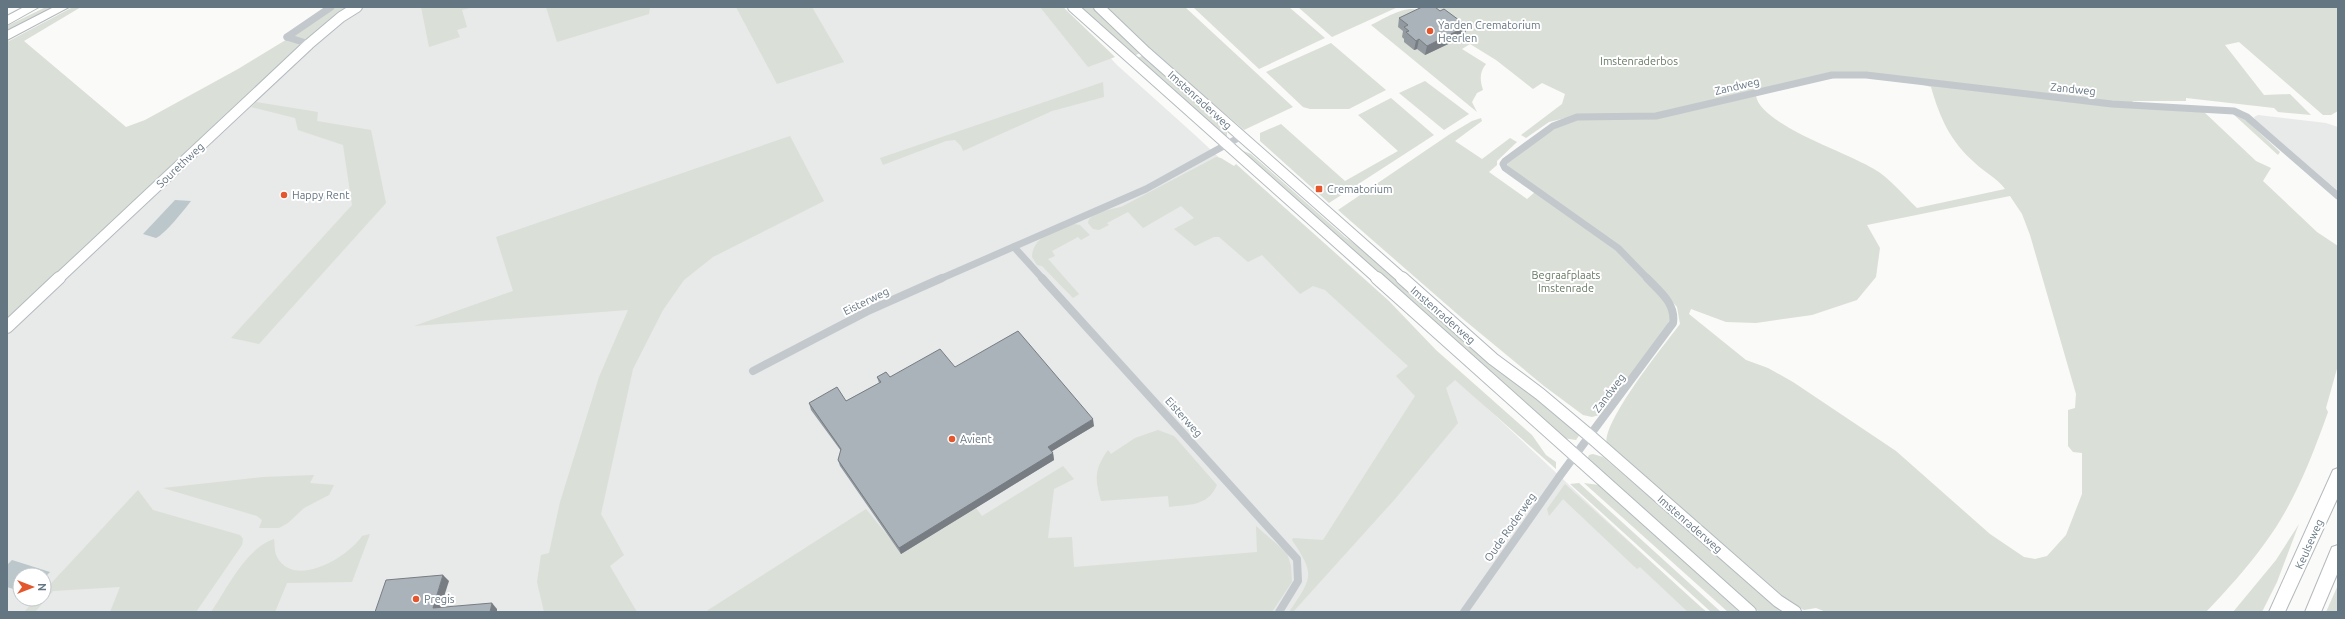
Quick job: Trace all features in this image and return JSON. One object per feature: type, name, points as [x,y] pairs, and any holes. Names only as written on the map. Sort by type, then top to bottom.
[{"type":"highway","points":[[7,21],[34,7]]},
{"type":"highway","points":[[7,36],[63,7]]},
{"type":"highway","name":"Keulseweg","points":[[2277,612],[2330,497],[2338,475]]},
{"type":"highway","points":[[2313,612],[2338,552]]},
{"type":"street","points":[[309,44],[287,37],[331,7]]},
{"type":"street","name":"Sourethweg","points":[[7,327],[309,44],[357,7]]},
{"type":"street","name":"Imstenraderweg","points":[[1073,7],[1225,145],[1750,612]]},
{"type":"street","name":"Imstenraderweg","points":[[1099,7],[1240,137],[1493,359],[1540,394],[1778,601],[1795,612]]},
{"type":"street","name":"Zandweg","points":[[1590,436],[1654,351],[1673,323],[1674,316],[1670,303],[1618,248],[1505,168],[1503,164],[1553,126],[1577,117],[1656,116],[1832,75],[1850,74],[2112,104],[2228,110],[2247,117],[2338,196]]},
{"type":"street","name":"Eisterweg","points":[[753,371],[870,310],[1146,188],[1240,137]]},
{"type":"street","name":"Eisterweg","points":[[1014,247],[1297,559],[1300,570],[1299,581],[1279,612]]},
{"type":"street","name":"Oude Roderweg","points":[[1464,612],[1590,436]]},
{"type":"shaded area","points":[[357,7],[1063,7],[1117,65],[1195,135],[1705,612],[7,612],[7,327]]},
{"type":"shaded area","points":[[2258,115],[2326,123],[2338,127],[2338,191],[2255,120],[2254,117]]},
{"type":"shaded area","points":[[175,200],[191,201],[160,236],[156,238],[143,234]]},
{"type":"shaded area","points":[[12,560],[34,567],[12,567],[12,589],[7,587],[7,565]]},
{"type":"green space","points":[[46,7],[55,7],[7,32],[7,26]]},
{"type":"green space","points":[[73,7],[81,7],[24,41],[126,127],[145,120],[238,69],[284,41],[332,7],[357,7],[7,322],[7,42]]},
{"type":"green space","points":[[421,7],[474,7],[462,10],[467,27],[457,30],[460,37],[429,47]]},
{"type":"green space","points":[[546,7],[650,7],[649,14],[557,42]]},
{"type":"green space","points":[[736,7],[812,7],[844,62],[777,84]]},
{"type":"green space","points":[[1040,7],[1063,7],[1115,57],[1088,67]]},
{"type":"green space","points":[[1076,7],[1096,7],[1142,52],[1130,58]]},
{"type":"green space","points":[[1106,7],[1185,7],[1293,107],[1244,130],[1154,53]]},
{"type":"green space","points":[[1193,7],[1289,7],[1325,38],[1259,69]]},
{"type":"green space","points":[[1298,7],[1398,7],[1332,37]]},
{"type":"green space","name":"Imstenraderbos","points":[[1426,7],[2338,7],[2338,111],[2331,115],[2323,115],[2239,42],[2225,45],[2264,95],[2290,94],[2311,115],[2278,112],[2274,108],[2186,98],[2186,101],[2132,101],[2134,103],[2203,111],[2256,161],[2271,168],[2263,181],[2317,232],[2338,246],[2338,365],[2326,408],[2328,412],[2322,429],[2309,463],[2285,512],[2265,543],[2251,561],[2206,612],[1826,612],[1816,608],[1804,610],[1785,601],[1607,445],[1608,435],[1613,420],[1623,403],[1635,384],[1680,324],[1677,307],[1640,267],[1508,168],[1507,162],[1512,154],[1578,115],[1549,122],[1526,138],[1521,135],[1562,104],[1565,94],[1542,83],[1533,89],[1496,60],[1470,44],[1462,49],[1486,64],[1482,70],[1481,77],[1483,90],[1477,93],[1472,102],[1477,112],[1371,25],[1388,16],[1407,9],[1418,10]],"holes":[[[1854,76],[1913,82],[1931,87],[1942,119],[1952,137],[1966,155],[2005,189],[1917,208],[1880,173],[1862,162],[1789,128],[1761,107],[1756,96],[1818,80]],[[2010,196],[2022,214],[2030,235],[2076,394],[2075,408],[2068,410],[2068,446],[2073,452],[2082,453],[2082,494],[2066,535],[2047,556],[2035,559],[2024,557],[1990,534],[1896,451],[1793,382],[1768,368],[1746,360],[1689,314],[1691,309],[1726,322],[1756,323],[1812,315],[1857,300],[1876,277],[1880,248],[1867,225]]]},
{"type":"green space","points":[[1331,43],[1386,90],[1349,109],[1310,109],[1303,107],[1266,72]]},
{"type":"green space","points":[[1144,55],[1227,130],[1227,137],[1133,60]]},
{"type":"green space","points":[[1425,81],[1469,114],[1444,130],[1399,93]]},
{"type":"green space","points":[[1103,82],[1104,97],[1052,111],[963,151],[961,146],[955,140],[946,141],[883,165],[880,158]]},
{"type":"green space","points":[[1391,98],[1434,135],[1329,203],[1260,141],[1260,133],[1281,124],[1345,181],[1398,151],[1358,115]]},
{"type":"green space","points":[[256,102],[318,112],[317,121],[371,130],[386,203],[259,344],[231,338],[352,205],[343,145],[298,130],[295,118],[251,107]]},
{"type":"green space","points":[[2232,113],[2247,121],[2280,152],[2278,155]]},
{"type":"green space","name":"Begraafplaats Imstenrade","points":[[1481,118],[1482,121],[1455,141],[1482,159],[1510,138],[1517,142],[1497,161],[1497,165],[1489,172],[1527,199],[1535,192],[1611,245],[1665,297],[1671,316],[1667,326],[1603,414],[1592,417],[1583,415],[1544,386],[1463,319],[1338,210],[1450,134],[1472,121]]},
{"type":"green space","points":[[790,136],[824,201],[713,257],[684,280],[663,310],[633,369],[601,514],[624,555],[610,566],[637,612],[544,612],[537,582],[541,555],[549,553],[560,502],[599,377],[628,310],[414,326],[513,291],[496,237]]},
{"type":"green space","points":[[1236,148],[1251,154],[1345,237],[1380,262],[1580,434],[1576,440],[1563,438]]},
{"type":"green space","points":[[1216,157],[1221,158],[1234,166],[1236,164],[1389,301],[1436,350],[1532,435],[1546,455],[1556,462],[1556,469],[1455,380],[1446,388],[1458,423],[1395,499],[1293,612],[1289,612],[1303,591],[1308,576],[1308,569],[1305,561],[1292,540],[1293,538],[1323,540],[1415,396],[1396,376],[1408,366],[1325,290],[1313,286],[1300,294],[1262,255],[1248,262],[1219,237],[1214,237],[1195,246],[1174,229],[1194,218],[1181,206],[1143,228],[1128,212],[1107,223],[1109,225],[1099,230],[1093,229],[1088,223],[1093,215],[1123,206]]},
{"type":"green space","points":[[1074,224],[1080,225],[1090,235],[1081,240],[1078,237],[1052,251],[1055,256],[1048,259],[1079,294],[1073,298],[1042,266],[1037,265],[1032,257],[1033,250],[1041,239]]},
{"type":"green space","points":[[1158,430],[1174,436],[1217,485],[1213,492],[1203,501],[1191,505],[1169,507],[1168,496],[1101,501],[1097,474],[1100,463],[1108,450],[1111,454],[1135,438]]},
{"type":"green space","points":[[1593,454],[1603,457],[1709,548],[1788,612],[1759,612],[1587,460],[1589,455]]},
{"type":"green space","points":[[1063,466],[1074,479],[1054,489],[1048,538],[1072,537],[1074,567],[1257,552],[1256,526],[1287,553],[1291,566],[1292,582],[1272,612],[705,612],[866,509],[902,553],[976,508],[982,516]]},
{"type":"green space","points":[[314,475],[310,483],[334,485],[329,495],[304,508],[288,523],[279,528],[259,528],[262,520],[257,516],[163,488],[263,477]]},
{"type":"green space","points":[[1579,483],[1721,612],[1711,612],[1570,484]]},
{"type":"green space","points":[[1584,483],[1599,485],[1692,564],[1714,589],[1740,612],[1728,612]]},
{"type":"green space","points":[[1565,484],[1707,612],[1688,612],[1640,567],[1637,569],[1563,499],[1549,516],[1547,509]]},
{"type":"green space","points":[[138,490],[153,510],[240,535],[243,539],[242,545],[196,612],[110,612],[120,587],[52,592],[52,582]]},
{"type":"green space","points":[[2299,524],[2277,582],[2262,612],[2233,612],[2276,560]]},
{"type":"green space","points":[[370,534],[352,582],[287,583],[275,612],[211,612],[246,560],[254,551],[274,539],[276,555],[285,566],[296,570],[308,570],[334,560],[346,552],[362,536]]},
{"type":"green space","points":[[2338,585],[2338,612],[2326,612]]},
{"type":"green space","points":[[29,607],[39,607],[35,612],[24,612]]},
{"type":"building","name":"Yarden Crematorium Heerlen","points":[[1422,7],[1435,7],[1440,11],[1444,9],[1467,26],[1427,46],[1419,39],[1416,41],[1406,32],[1409,31],[1404,27],[1408,25],[1399,18]]},
{"type":"building","name":"Avient","points":[[1018,331],[1093,419],[1048,447],[1053,453],[899,548],[838,460],[841,449],[809,403],[837,387],[846,401],[881,382],[877,377],[886,372],[890,377],[940,349],[955,367]]},
{"type":"building","name":"Pregis","points":[[443,575],[433,608],[492,603],[490,612],[375,612],[386,580]]},
{"type":"place","name":"Yarden Crematorium Heerlen","points":[[1430,31]]},
{"type":"place","name":"Crematorium","points":[[1319,189]]},
{"type":"place","name":"Happy Rent","points":[[284,195]]},
{"type":"place","name":"Avient","points":[[952,439]]},
{"type":"place","name":"Pregis","points":[[416,599]]}]
